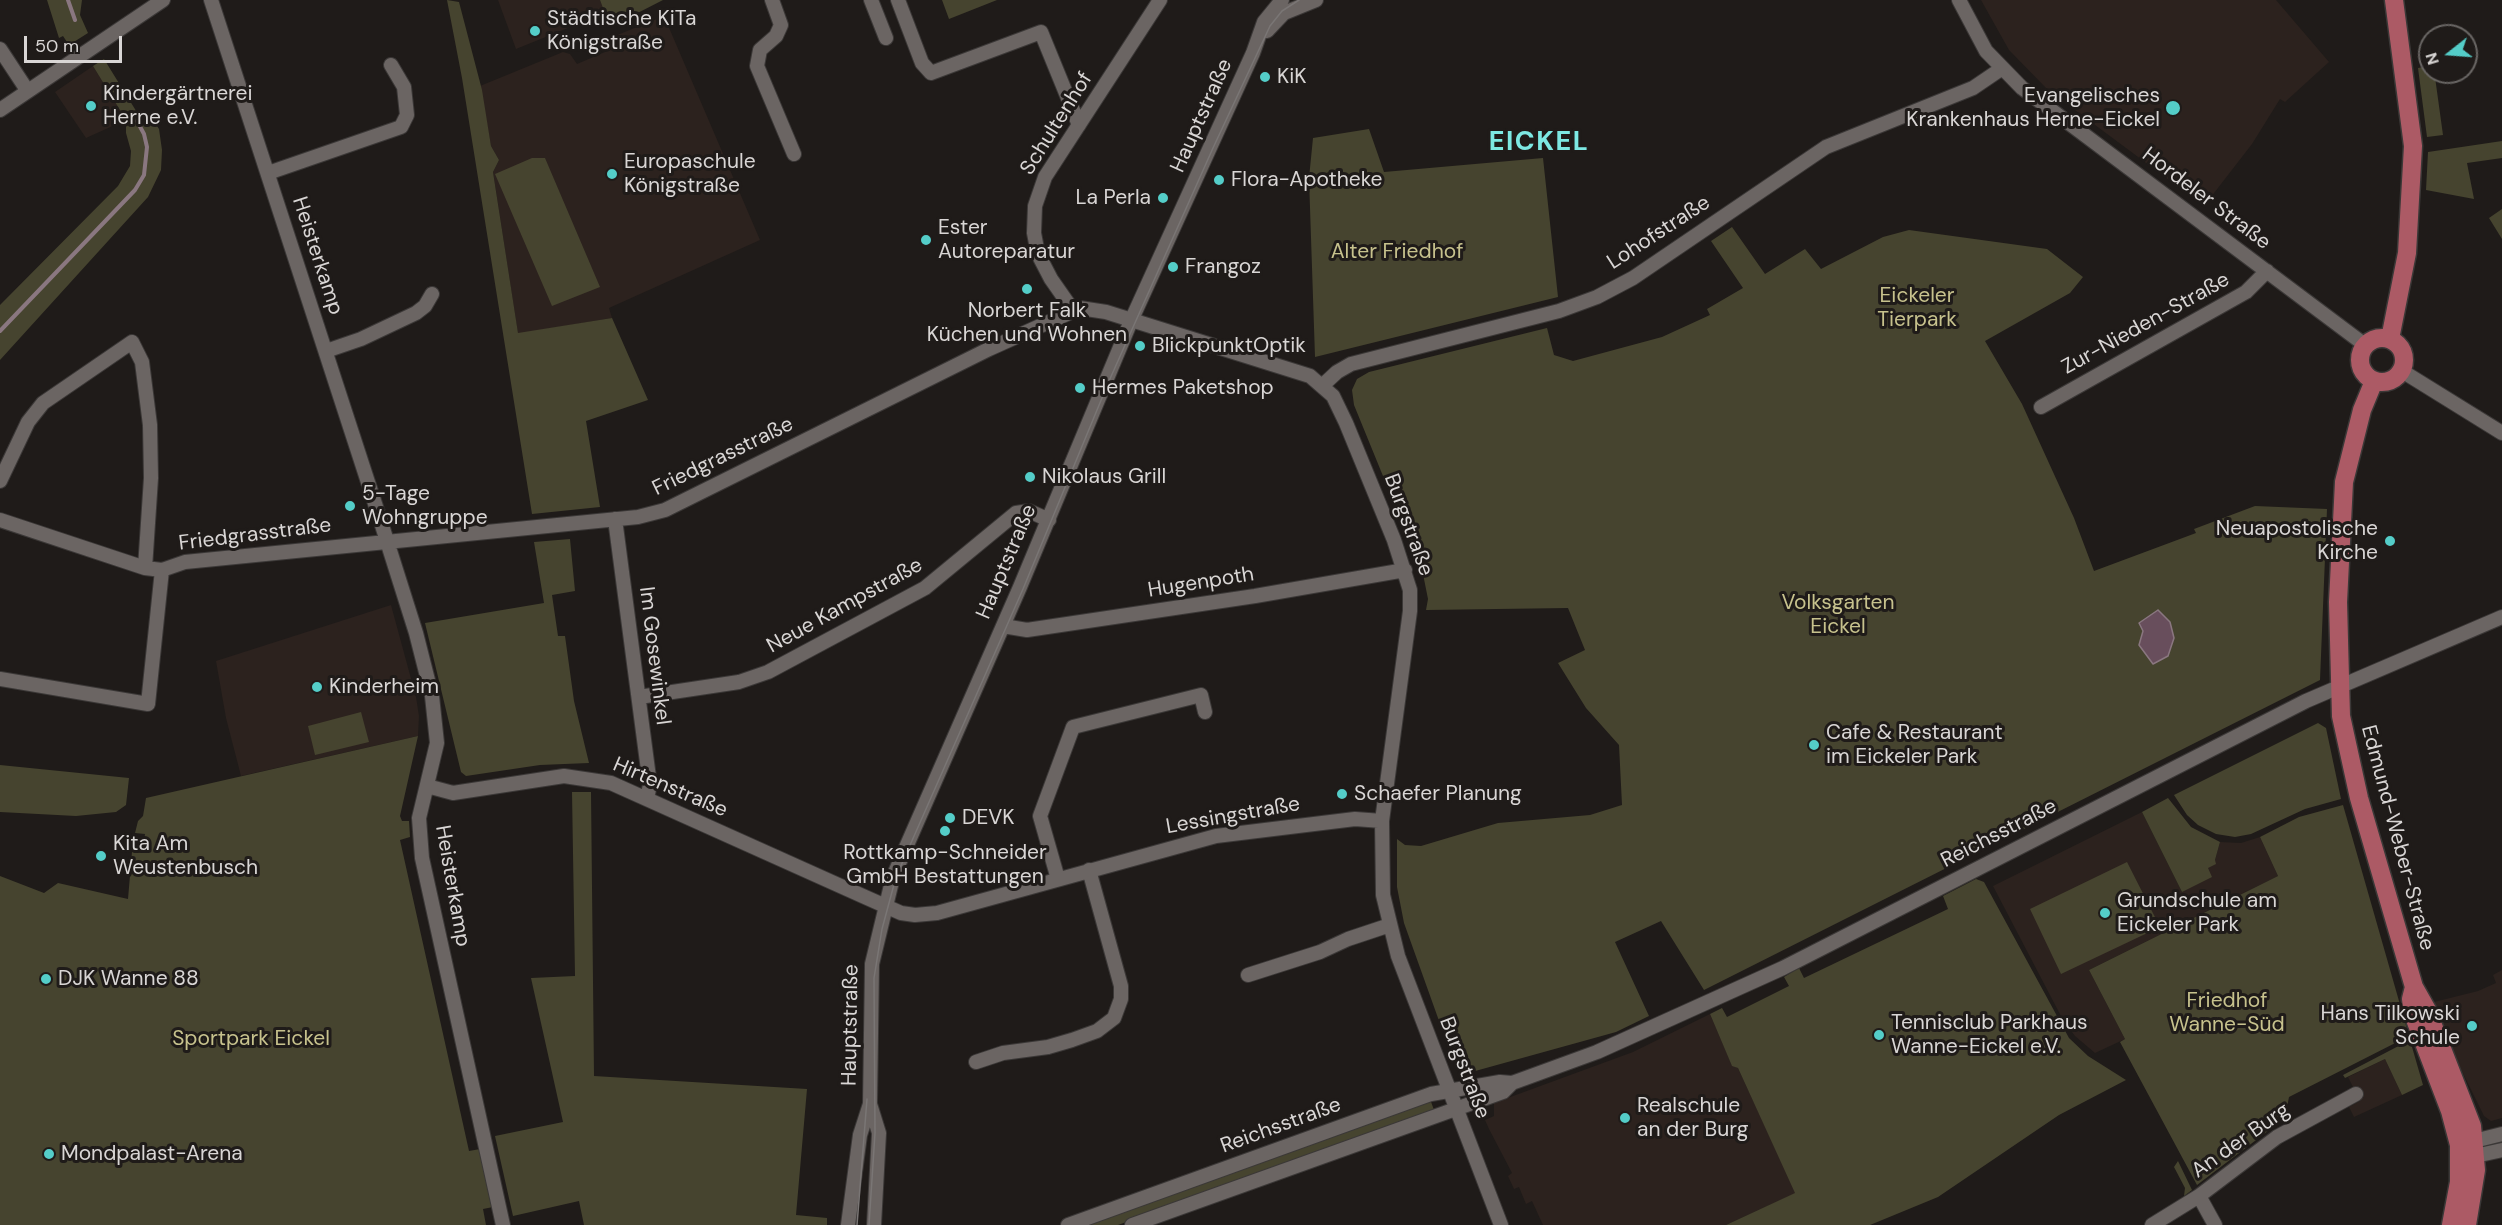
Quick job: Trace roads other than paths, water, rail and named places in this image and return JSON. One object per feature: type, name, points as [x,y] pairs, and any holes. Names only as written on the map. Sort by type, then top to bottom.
[{"type":"main road","points":[[2390,339],[2407,252],[2413,195],[2412,127],[2394,0]]},
{"type":"main road","points":[[2381,337],[2390,339],[2403,352],[2402,370],[2390,381],[2374,381],[2365,375],[2360,365],[2360,354],[2365,345],[2381,337]]},
{"type":"main road","name":"Edmund-Weber-Straße","points":[[2374,381],[2362,410],[2344,482],[2338,602],[2341,716],[2359,798],[2414,987],[2411,999],[2413,1014],[2450,1111],[2468,1150],[2475,1185],[2467,1225]]},
{"type":"main road","name":"Edmund-Weber-Straße","points":[[2451,1225],[2468,1150]]},
{"type":"street","points":[[0,110],[163,0]]},
{"type":"street","name":"Heisterkamp","points":[[211,0],[416,633],[437,726],[436,743],[419,818],[422,858],[503,1225]]},
{"type":"street","points":[[772,0],[781,25],[776,36],[760,50],[757,66],[794,154]]},
{"type":"street","points":[[871,0],[886,38]]},
{"type":"street","points":[[898,0],[922,63],[931,73],[1041,32],[1079,125]]},
{"type":"street","name":"Schultenhof","points":[[1072,309],[1043,264],[1035,242],[1033,223],[1035,206],[1045,177],[1160,0]]},
{"type":"street","points":[[1286,4],[1316,0]]},
{"type":"street","name":"Hordeler Straße","points":[[1959,0],[1986,51],[2001,69],[2365,345]]},
{"type":"street","name":"Hauptstraße","points":[[848,1225],[860,1135],[870,1104],[871,978],[884,906],[900,858],[1003,626],[1131,321],[1253,53],[1286,4]]},
{"type":"street","points":[[0,49],[27,90]]},
{"type":"street","points":[[268,173],[401,127],[407,115],[404,87],[391,65]]},
{"type":"street","name":"Lohofstraße","points":[[1323,386],[1336,372],[1351,364],[1559,311],[1597,297],[1633,278],[1826,147],[1973,88],[2001,69]]},
{"type":"street","name":"Zur-Nieden-Straße","points":[[2041,407],[2246,292],[2267,271]]},
{"type":"street","name":"Heisterkamp","points":[[326,351],[361,339],[416,313],[425,306],[432,294]]},
{"type":"street","points":[[1072,309],[1088,308],[1131,321]]},
{"type":"street","name":"Friedgrasstraße","points":[[162,570],[185,562],[653,514],[678,505],[1072,309]]},
{"type":"street","name":"Burgstraße","points":[[1131,321],[1310,376],[1333,396],[1346,423],[1405,570],[1410,591],[1410,611],[1382,821],[1381,872],[1390,925],[1398,956],[1452,1091],[1501,1225]]},
{"type":"street","points":[[0,481],[28,422],[43,403],[132,342],[142,362],[150,425],[151,478],[145,568]]},
{"type":"street","points":[[2402,370],[2502,433]]},
{"type":"street","name":"Neue Kampstraße","points":[[639,697],[739,682],[768,672],[926,588],[1016,513],[1029,511],[1048,520]]},
{"type":"street","name":"Im Gosewinkel","points":[[615,519],[650,785],[647,798]]},
{"type":"street","points":[[0,520],[145,568],[162,570],[148,704],[0,679]]},
{"type":"street","name":"Hugenpoth","points":[[1003,626],[1027,630],[1255,596],[1405,570]]},
{"type":"street","name":"Reichsstraße","points":[[1068,1225],[1431,1094],[1500,1082],[1512,1083],[1597,1052],[1783,968],[2339,687],[2502,617]]},
{"type":"street","points":[[1058,879],[1040,816],[1073,727],[1201,695],[1205,712]]},
{"type":"street","name":"Hirtenstraße","points":[[427,786],[453,793],[548,777],[571,777],[611,783],[884,906]]},
{"type":"street","name":"Lessingstraße","points":[[884,906],[901,913],[930,914],[1216,836],[1355,819],[1382,821]]},
{"type":"street","points":[[976,1062],[1003,1053],[1072,1040],[1097,1031],[1114,1018],[1121,999],[1120,986],[1089,870]]},
{"type":"street","points":[[1248,975],[1320,952],[1390,925]]},
{"type":"street","name":"Reichsstraße","points":[[1132,1225],[1503,1092],[1512,1083]]},
{"type":"street","name":"An der Burg","points":[[2152,1225],[2199,1196],[2277,1137],[2356,1094]]},
{"type":"street","name":"Hauptstraße","points":[[870,1104],[879,1132],[874,1225]]},
{"type":"street","points":[[2468,1150],[2502,1134]]},
{"type":"street","points":[[2468,1150],[2502,1150]]},
{"type":"street","points":[[2199,1196],[2215,1225]]},
{"type":"waterway","points":[[68,0],[75,20]]},
{"type":"waterway","points":[[0,331],[135,190],[144,175],[147,147],[144,134],[137,121]]},
{"type":"tram line","points":[[869,1225],[875,1133],[874,978],[882,929],[896,877],[1023,589],[1109,381],[1213,148],[1270,26],[1282,11],[1299,0]]},
{"type":"tram line","points":[[857,1225],[867,1099]]},
{"type":"place","name":"Städtische KiTa Königstraße","points":[[535,31]]},
{"type":"place","name":"KiK","points":[[1265,77]]},
{"type":"place","name":"Kindergärtnerei Herne e.V.","points":[[91,106]]},
{"type":"place","name":"Evangelisches Krankenhaus Herne-Eickel","points":[[2173,108]]},
{"type":"place","name":"Europaschule Königstraße","points":[[612,174]]},
{"type":"place","name":"Flora-Apotheke","points":[[1219,180]]},
{"type":"place","name":"La Perla","points":[[1163,198]]},
{"type":"place","name":"Ester Autoreparatur","points":[[926,240]]},
{"type":"place","name":"Frangoz","points":[[1173,267]]},
{"type":"place","name":"Norbert Falk Küchen und Wohnen","points":[[1027,289]]},
{"type":"place","name":"BlickpunktOptik","points":[[1140,346]]},
{"type":"place","name":"Hermes Paketshop","points":[[1080,388]]},
{"type":"place","name":"Nikolaus Grill","points":[[1030,477]]},
{"type":"place","name":"5-Tage Wohngruppe","points":[[350,506]]},
{"type":"place","name":"Neuapostolische Kirche","points":[[2390,541]]},
{"type":"place","name":"Kinderheim","points":[[317,687]]},
{"type":"place","name":"Cafe & Restaurant im Eickeler Park","points":[[1814,745]]},
{"type":"place","name":"Schaefer Planung","points":[[1342,794]]},
{"type":"place","name":"DEVK","points":[[950,818]]},
{"type":"place","name":"Rottkamp-Schneider GmbH Bestattungen","points":[[945,831]]},
{"type":"place","name":"Kita Am Weustenbusch","points":[[101,856]]},
{"type":"place","name":"Grundschule am Eickeler Park","points":[[2105,913]]},
{"type":"place","name":"DJK Wanne 88","points":[[46,979]]},
{"type":"place","name":"Hans Tilkowski Schule","points":[[2472,1026]]},
{"type":"place","name":"Tennisclub Parkhaus Wanne-Eickel e.V.","points":[[1879,1035]]},
{"type":"place","name":"Realschule an der Burg","points":[[1625,1118]]},
{"type":"place","name":"Mondpalast-Arena","points":[[49,1154]]},
{"type":"district","name":"EICKEL","points":[[1539,143]]},
{"type":"park label","name":"Alter Friedhof","points":[[1397,252]]},
{"type":"park label","name":"Eickeler Tierpark","points":[[1917,308]]},
{"type":"park label","name":"Volksgarten Eickel","points":[[1838,615]]},
{"type":"park label","name":"Friedhof Wanne-Süd","points":[[2227,1013]]},
{"type":"park label","name":"Sportpark Eickel","points":[[251,1039]]}]
